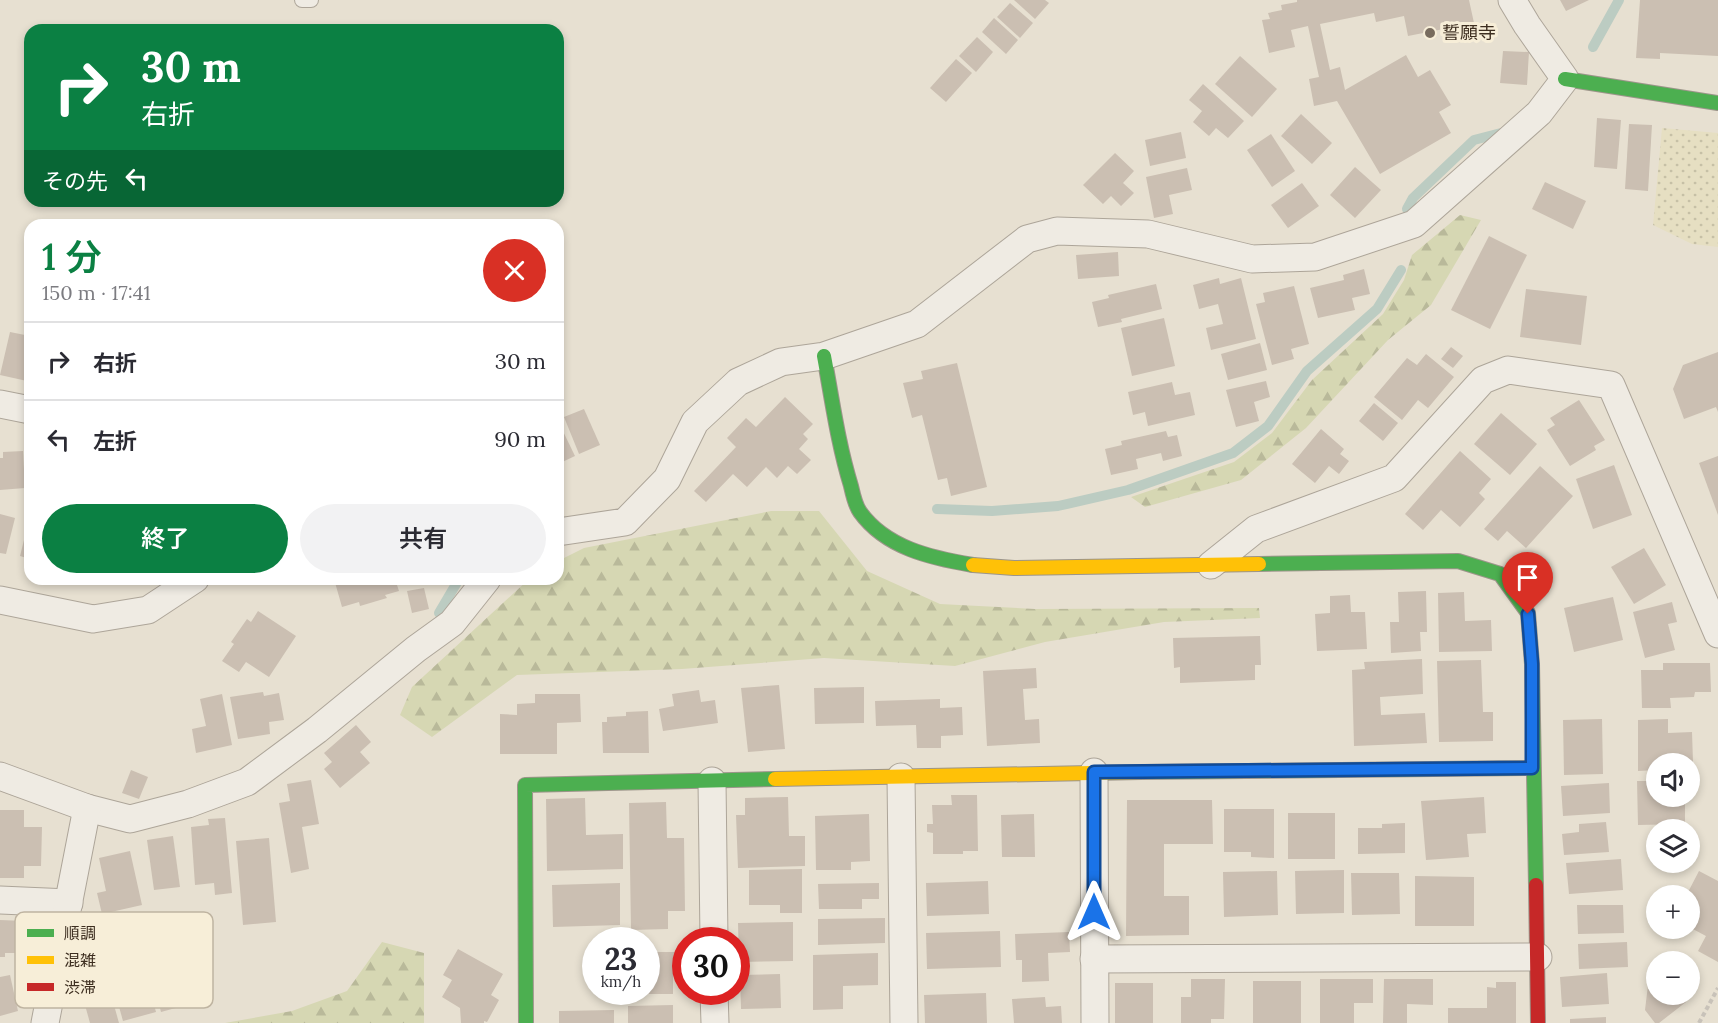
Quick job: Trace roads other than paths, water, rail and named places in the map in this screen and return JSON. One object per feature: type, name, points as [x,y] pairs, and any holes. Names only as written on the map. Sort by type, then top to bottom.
[{"type":"street","points":[[1512,0],[1565,79],[1718,103]]},
{"type":"street","points":[[564,531],[625,522],[667,479],[695,422],[738,382],[781,362],[824,356],[917,324],[1027,238],[1057,231],[1148,234],[1252,258],[1315,256],[1414,224],[1539,113],[1565,79]]},
{"type":"street","points":[[824,356],[848,477],[859,511],[882,535],[942,560],[977,566],[1014,568],[1458,561],[1500,574],[1528,614],[1532,664],[1538,1023]]},
{"type":"street","points":[[1211,565],[1256,529],[1394,478],[1483,380],[1508,370],[1611,385],[1718,634]]},
{"type":"street","points":[[0,404],[24,409]]},
{"type":"street","points":[[2,604],[93,619],[148,610],[186,585]]},
{"type":"street","points":[[0,776],[87,808],[130,819],[188,804],[247,782],[317,730],[416,649],[452,623],[482,585]]},
{"type":"street","points":[[526,1023],[525,785],[1094,772],[1532,768]]},
{"type":"street","points":[[1094,772],[1095,1023]]},
{"type":"street","points":[[901,777],[904,1023]]},
{"type":"street","points":[[711,781],[714,927]]},
{"type":"street","points":[[67,912],[87,808]]},
{"type":"street","points":[[0,900],[69,903]]},
{"type":"street","points":[[1094,958],[1538,957]]},
{"type":"street","points":[[714,1005],[715,1023]]},
{"type":"street","points":[[45,1023],[48,1008]]},
{"type":"lane","points":[[302,0],[311,0]]},
{"type":"waterway","points":[[1593,47],[1619,0]]},
{"type":"waterway","points":[[1407,209],[1413,198],[1474,140],[1501,133]]},
{"type":"waterway","points":[[937,509],[992,511],[1058,506],[1128,490],[1233,453],[1268,426],[1307,371],[1377,309],[1401,270]]},
{"type":"waterway","points":[[439,613],[455,585]]},
{"type":"place","name":"誓願寺","points":[[1430,33]]}]
